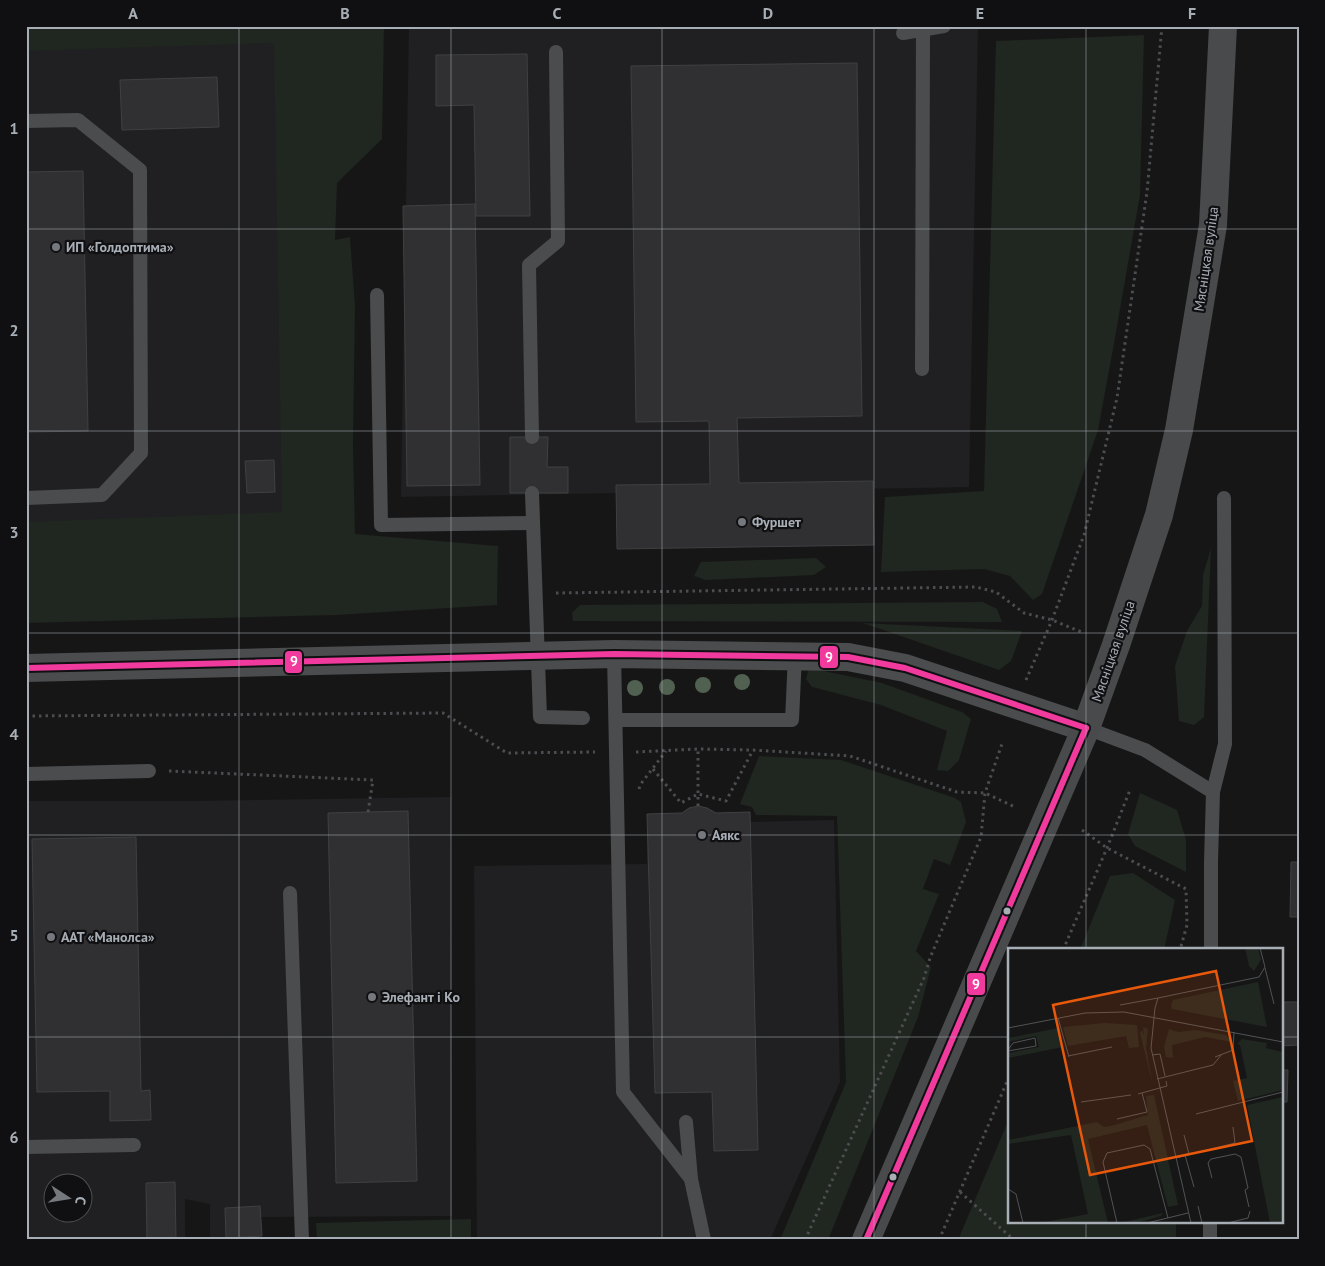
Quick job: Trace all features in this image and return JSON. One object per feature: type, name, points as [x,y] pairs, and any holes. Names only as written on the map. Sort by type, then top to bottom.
[{"type":"main road","name":"Мясніцкая вуліца","points":[[866,1240],[1086,728],[1159,515],[1179,430],[1214,225],[1223,26]]},
{"type":"street","points":[[26,668],[614,654],[848,657],[905,668],[1086,728]]},
{"type":"lane","points":[[903,33],[944,26]]},
{"type":"lane","points":[[922,369],[923,29]]},
{"type":"lane","points":[[532,437],[529,266],[558,242],[556,52]]},
{"type":"lane","points":[[26,122],[78,120],[140,170],[141,453],[102,495],[26,498]]},
{"type":"lane","points":[[378,295],[381,525],[533,522]]},
{"type":"lane","points":[[532,494],[540,717],[583,718]]},
{"type":"lane","points":[[1211,948],[1213,792],[1225,744],[1224,498]]},
{"type":"lane","points":[[614,654],[617,720],[623,1092],[691,1179]]},
{"type":"lane","points":[[617,720],[792,720],[795,656]]},
{"type":"lane","points":[[1086,728],[1145,750],[1213,792]]},
{"type":"lane","points":[[26,774],[149,771]]},
{"type":"lane","points":[[290,893],[302,1240]]},
{"type":"lane","points":[[686,1122],[691,1179],[704,1240]]},
{"type":"lane","points":[[26,1147],[134,1145]]},
{"type":"lane","points":[[1210,1224],[1210,1240]]},
{"type":"path","points":[[1025,682],[1052,620],[1084,534],[1117,398],[1147,192],[1162,26]]},
{"type":"path","points":[[535,594],[976,587],[996,592],[1024,613],[1052,620],[1084,633]]},
{"type":"path","points":[[26,716],[443,713],[507,753],[698,749],[753,750],[850,756],[957,792],[984,793],[1015,807]]},
{"type":"path","points":[[805,1240],[924,978],[930,958],[981,837],[984,793],[1003,742]]},
{"type":"path","points":[[698,749],[698,806]]},
{"type":"path","points":[[666,751],[653,769],[681,803],[698,794],[726,801],[753,750]]},
{"type":"path","points":[[149,771],[373,780],[368,812]]},
{"type":"path","points":[[1064,948],[1130,790]]},
{"type":"path","points":[[1082,830],[1107,848],[1186,888],[1187,925],[1181,948]]},
{"type":"path","points":[[939,1240],[1008,1079]]},
{"type":"path","points":[[960,1192],[1014,1240]]},
{"type":"shaded area","points":[[26,26],[307,26],[329,581],[26,589]]},
{"type":"shaded area","points":[[26,26],[384,26],[382,139],[337,183],[335,240],[350,237],[355,306],[353,444],[355,534],[498,546],[497,605],[336,615],[26,623],[26,522],[282,512],[274,43],[26,51]]},
{"type":"shaded area","points":[[409,26],[978,26],[969,487],[401,497]]},
{"type":"shaded area","points":[[1144,35],[1140,195],[1113,349],[1098,430],[1042,594],[1033,600],[1010,576],[984,569],[881,572],[885,497],[984,491],[996,41]]},
{"type":"shaded area","points":[[1211,548],[1204,717],[1194,725],[1179,721],[1175,666],[1187,631],[1202,606],[1203,575]]},
{"type":"shaded area","points":[[816,558],[826,567],[814,575],[706,580],[694,576],[701,562]]},
{"type":"shaded area","points":[[983,602],[997,609],[1002,622],[573,621],[572,613],[580,605]]},
{"type":"shaded area","points":[[863,623],[1022,631],[1011,661],[999,670]]},
{"type":"shaded area","points":[[809,668],[882,683],[962,712],[971,719],[959,760],[948,771],[937,770],[947,731],[881,705],[812,687],[806,679]]},
{"type":"shaded area","points":[[759,756],[841,760],[955,798],[961,802],[966,822],[950,865],[934,859],[923,889],[939,894],[916,951],[931,967],[918,1017],[828,1240],[780,1240],[846,1082],[837,816],[756,815],[752,807],[740,804]]},
{"type":"shaded area","points":[[1140,793],[1177,810],[1186,840],[1186,872],[1135,846],[1128,834]]},
{"type":"shaded area","points":[[451,797],[452,1216],[261,1217],[262,1236],[210,1240],[210,1204],[185,1199],[185,1240],[26,1240],[26,801],[193,801]]},
{"type":"shaded area","points":[[707,808],[716,813],[750,812],[750,822],[834,820],[840,1082],[770,1240],[477,1240],[474,866],[647,864],[647,814],[682,813]]},
{"type":"shaded area","points":[[1133,873],[1175,900],[1164,948],[1081,948],[1110,876]]},
{"type":"shaded area","points":[[1008,1121],[1008,1224],[1176,1224],[1176,1240],[958,1240]]},
{"type":"shaded area","points":[[471,1219],[471,1240],[317,1240],[316,1223]]},
{"type":"building","points":[[527,54],[530,216],[476,216],[474,105],[436,106],[436,55]]},
{"type":"building","points":[[857,63],[862,416],[737,418],[739,483],[873,481],[874,545],[617,549],[616,485],[710,484],[709,421],[636,422],[631,66]]},
{"type":"building","points":[[217,77],[219,127],[122,130],[120,80]]},
{"type":"building","name":"ИП «Голдоптима»","points":[[83,171],[88,431],[26,432],[26,172]]},
{"type":"building","points":[[475,204],[480,485],[407,486],[403,206]]},
{"type":"building","points":[[510,437],[548,437],[547,467],[568,467],[568,493],[510,493]]},
{"type":"building","points":[[274,460],[275,492],[247,493],[245,461]]},
{"type":"building","points":[[698,806],[716,813],[750,812],[758,1150],[714,1151],[712,1092],[655,1093],[647,814],[682,813],[689,808]]},
{"type":"building","name":"Элефант і Ко","points":[[408,811],[417,1181],[336,1183],[328,813]]},
{"type":"building","points":[[136,837],[141,1091],[150,1090],[151,1120],[110,1121],[110,1091],[37,1092],[32,839]]},
{"type":"building","points":[[1291,862],[1299,862],[1299,917],[1290,917]]},
{"type":"building","points":[[1282,1002],[1299,1002],[1299,1045],[1282,1046]]},
{"type":"building","points":[[1282,1070],[1288,1070],[1287,1102],[1282,1102]]},
{"type":"building","points":[[175,1182],[176,1240],[147,1240],[146,1183]]},
{"type":"building","points":[[260,1206],[262,1236],[226,1238],[225,1208]]},
{"type":"transit line","name":"9","points":[[26,668],[614,654],[848,657],[905,668],[1086,728]]},
{"type":"transit line","name":"9","points":[[866,1240],[1086,728]]},
{"type":"place","name":"ИП «Голдоптима»","points":[[56,247]]},
{"type":"place","name":"Фуршет","points":[[742,522]]},
{"type":"place","name":"Аякс","points":[[702,835]]},
{"type":"place","name":"ААТ «Манолса»","points":[[51,937]]},
{"type":"place","name":"Элефант і Ко","points":[[372,997]]}]
